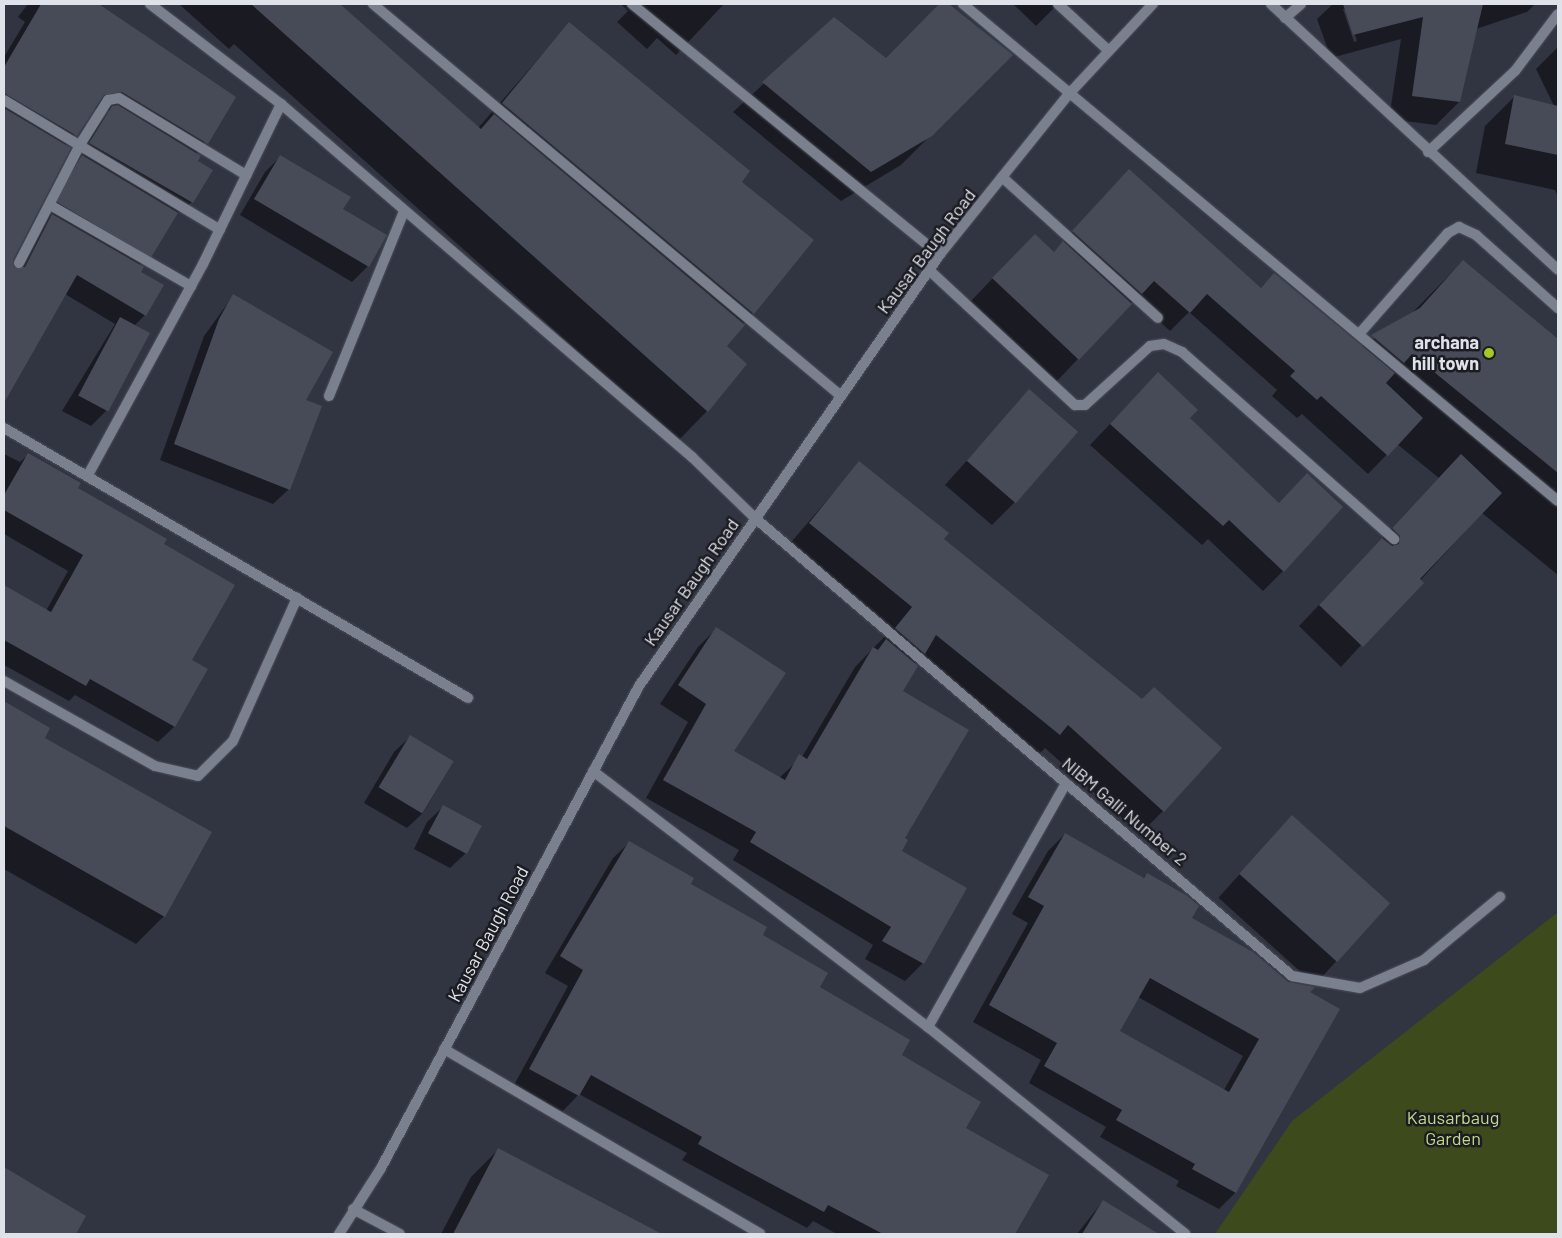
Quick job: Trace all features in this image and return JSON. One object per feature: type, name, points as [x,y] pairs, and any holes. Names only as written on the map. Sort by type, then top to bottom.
[{"type":"street","name":"NIBM Galli Number 2","points":[[150,4],[281,104],[692,457],[755,518],[1292,976],[1360,988],[1424,960],[1500,897]]},
{"type":"street","points":[[373,4],[841,396]]},
{"type":"street","points":[[632,4],[940,255]]},
{"type":"street","points":[[963,4],[1068,95],[1360,334],[1558,501]]},
{"type":"street","points":[[1058,4],[1109,51]]},
{"type":"street","name":"Kausar Baugh Road","points":[[339,1234],[444,1049],[639,686],[940,255],[1068,95],[1153,4]]},
{"type":"street","points":[[1271,4],[1428,152],[1558,270]]},
{"type":"street","points":[[1285,18],[1300,4]]},
{"type":"street","points":[[1428,152],[1514,72],[1558,14]]},
{"type":"street","points":[[19,263],[81,143],[108,100],[119,98],[246,175]]},
{"type":"street","points":[[4,100],[81,143],[220,230]]},
{"type":"street","points":[[88,475],[191,286],[281,104]]},
{"type":"street","points":[[1002,177],[1158,318]]},
{"type":"street","points":[[50,205],[191,286]]},
{"type":"street","points":[[329,396],[404,211]]},
{"type":"street","points":[[1360,334],[1448,233],[1459,227],[1476,236],[1558,308]]},
{"type":"street","points":[[929,270],[1075,405],[1085,405],[1150,346],[1164,344],[1182,352],[1394,539]]},
{"type":"street","points":[[4,428],[88,475],[468,698]]},
{"type":"street","points":[[4,681],[155,766],[198,776],[233,741],[297,598]]},
{"type":"street","points":[[593,771],[928,1028],[1185,1234]]},
{"type":"street","points":[[928,1028],[1066,783]]},
{"type":"street","points":[[444,1049],[760,1234]]},
{"type":"street","points":[[353,1209],[400,1234]]},
{"type":"green space","name":"Kausarbaug Garden","points":[[1558,912],[1558,1234],[1215,1234],[1292,1121]]},
{"type":"building","points":[[41,4],[99,4],[236,97],[208,144],[122,92],[104,95],[77,136],[4,93],[4,67]]},
{"type":"building","points":[[251,4],[340,4],[481,129],[494,114],[745,325],[727,346],[747,364],[708,412]]},
{"type":"building","points":[[939,4],[949,4],[1013,55],[932,136],[871,172],[762,82],[834,17],[886,58]]},
{"type":"building","points":[[1343,4],[1483,4],[1460,102],[1412,96],[1423,17],[1353,35]]},
{"type":"building","points":[[569,22],[750,171],[742,182],[814,240],[754,314],[502,103]]},
{"type":"building","points":[[1514,95],[1558,106],[1558,155],[1505,144]]},
{"type":"building","points":[[118,105],[201,156],[198,161],[213,170],[193,203],[89,143],[112,106]]},
{"type":"building","points":[[4,108],[71,148],[13,260],[14,267],[25,267],[52,214],[144,267],[141,272],[164,285],[146,316],[77,275],[4,403]]},
{"type":"building","points":[[82,155],[178,213],[151,258],[55,200]]},
{"type":"building","points":[[280,155],[351,197],[343,209],[387,235],[369,267],[254,199]]},
{"type":"building","points":[[1129,169],[1261,288],[1274,273],[1395,373],[1386,383],[1423,418],[1388,456],[1321,396],[1317,400],[1290,376],[1295,371],[1207,294],[1190,313],[1154,281],[1142,294],[1072,231]]},
{"type":"building","points":[[1035,234],[1054,252],[1063,241],[1132,304],[1079,360],[992,278]]},
{"type":"building","name":"archana hill town","points":[[1463,260],[1558,339],[1558,473],[1412,354],[1404,363],[1371,335],[1420,308]]},
{"type":"building","points":[[233,294],[333,352],[306,400],[322,406],[290,490],[174,444],[219,319]]},
{"type":"building","points":[[120,317],[150,333],[108,412],[78,396]]},
{"type":"building","points":[[1158,372],[1198,410],[1190,418],[1279,503],[1307,473],[1343,507],[1284,572],[1229,520],[1223,526],[1110,424]]},
{"type":"building","points":[[1029,389],[1078,432],[1016,503],[967,461]]},
{"type":"building","points":[[28,453],[81,483],[78,488],[167,539],[164,544],[235,585],[192,660],[208,669],[175,727],[90,679],[86,686],[4,640],[4,585],[51,612],[83,555],[4,510],[4,495]]},
{"type":"building","points":[[1461,454],[1502,493],[1420,579],[1424,583],[1363,647],[1319,605],[1382,538],[1392,546],[1399,544],[1400,536],[1392,528]]},
{"type":"building","points":[[859,461],[949,533],[944,539],[1142,699],[1154,687],[1222,748],[1164,812],[1068,725],[1060,735],[936,635],[925,654],[895,628],[912,607],[809,523]]},
{"type":"building","points":[[716,627],[786,673],[734,751],[785,780],[799,754],[807,759],[873,647],[878,650],[886,639],[918,666],[903,691],[969,730],[905,838],[908,840],[902,851],[967,888],[924,964],[882,941],[891,927],[750,842],[756,832],[663,780],[706,704],[678,685]]},
{"type":"building","points":[[4,701],[50,728],[45,738],[212,832],[165,917],[4,826]]},
{"type":"building","points":[[410,735],[454,761],[422,814],[379,787]]},
{"type":"building","points":[[443,805],[482,826],[467,854],[428,833]]},
{"type":"building","points":[[1292,815],[1390,903],[1337,962],[1239,874]]},
{"type":"building","points":[[1065,833],[1144,878],[1147,873],[1186,895],[1199,906],[1192,918],[1253,952],[1288,982],[1315,987],[1310,992],[1340,1009],[1236,1193],[1192,1169],[1195,1164],[1116,1120],[1122,1110],[1044,1066],[1057,1043],[989,1005],[1044,906],[1028,897]],"holes":[[[1150,978],[1259,1039],[1229,1092],[1120,1031]]]},
{"type":"building","points":[[629,841],[694,878],[691,884],[767,927],[763,935],[828,973],[820,987],[910,1040],[902,1055],[981,1102],[966,1128],[1049,1175],[1015,1234],[883,1234],[828,1205],[824,1212],[747,1171],[698,1144],[702,1137],[591,1075],[579,1096],[529,1069],[583,970],[560,956]]},
{"type":"building","points":[[498,1148],[662,1234],[453,1234]]},
{"type":"building","points":[[4,1167],[86,1216],[76,1234],[4,1234]]},
{"type":"building","points":[[1103,1200],[1159,1234],[1082,1234]]},
{"type":"place","name":"archana hill town","points":[[1489,353]]}]
